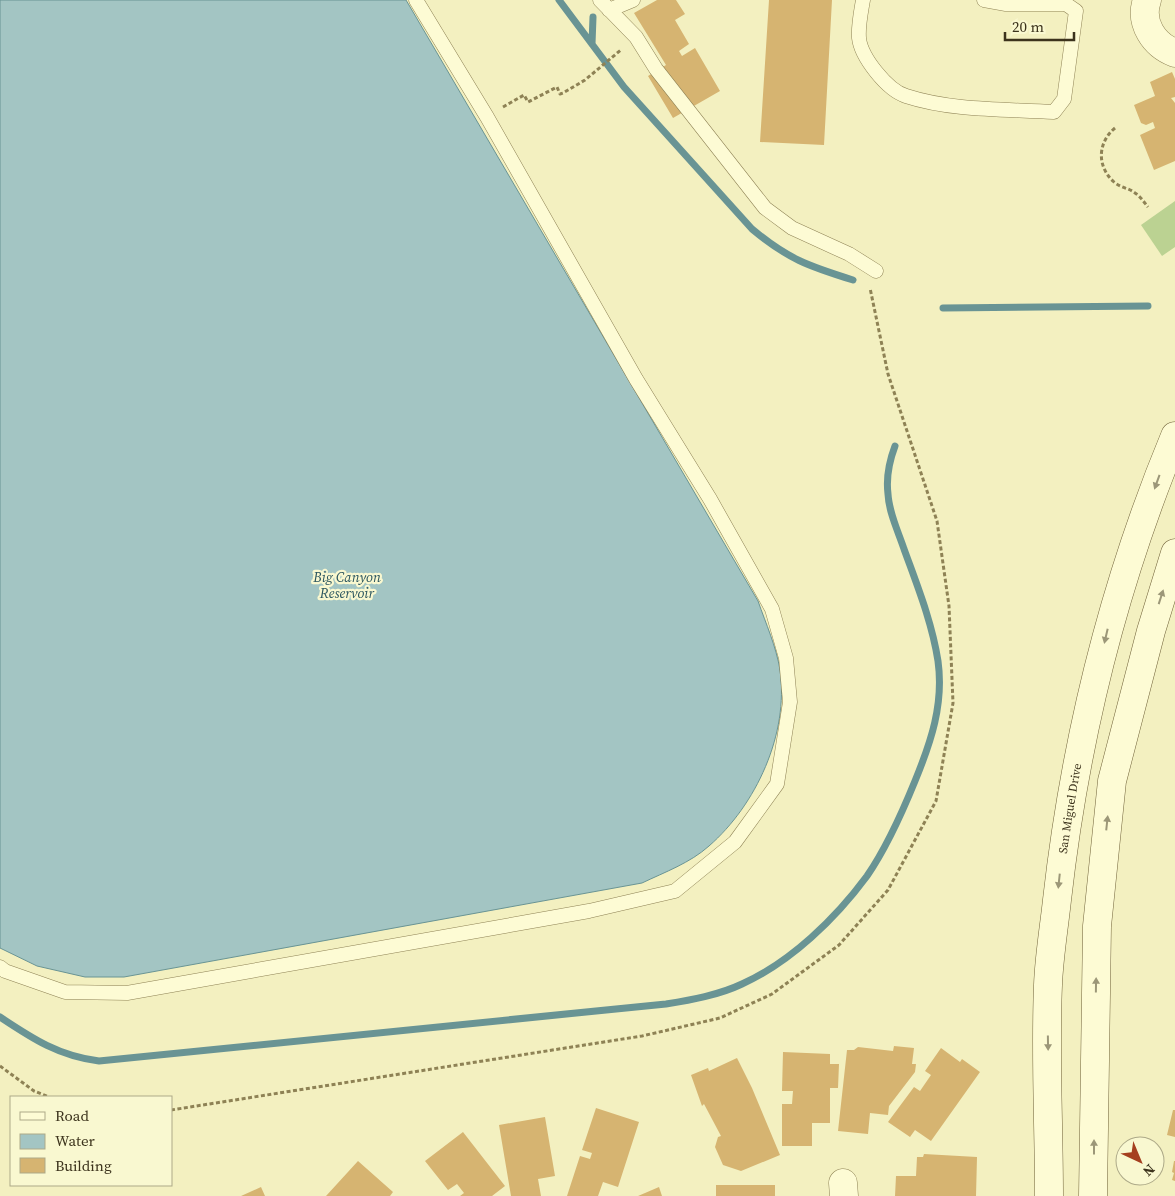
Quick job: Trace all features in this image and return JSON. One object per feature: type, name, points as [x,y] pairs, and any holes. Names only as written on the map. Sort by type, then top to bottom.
[{"type":"main road","points":[[1147,0],[1145,17],[1148,30],[1155,41],[1165,49],[1175,53]]},
{"type":"main road","name":"San Miguel Drive","points":[[1049,1196],[1048,985],[1064,841],[1083,732],[1108,625],[1132,550],[1175,436]]},
{"type":"main road","points":[[1093,1196],[1097,926],[1112,781],[1151,631],[1175,553]]},
{"type":"lane","points":[[0,967],[5,971],[66,992],[127,993],[588,911],[675,891],[735,842],[777,784],[790,702],[786,658],[772,609],[710,499],[636,379],[487,117],[416,0]]},
{"type":"lane","points":[[604,5],[633,0]]},
{"type":"lane","points":[[863,0],[859,39],[866,60],[884,80],[904,95],[946,105],[1054,112],[1064,99],[1076,11],[1066,4],[1006,4],[984,0]]},
{"type":"lane","points":[[604,5],[636,37],[656,69],[765,208],[792,228],[849,254],[871,268]]},
{"type":"path","points":[[496,111],[524,95],[528,102],[557,87],[560,94],[585,80],[614,56]]},
{"type":"path","points":[[1114,128],[1105,137],[1100,147],[1106,169],[1116,184],[1136,193],[1148,208]]},
{"type":"path","points":[[172,1110],[642,1036],[720,1018],[772,994],[839,945],[888,890],[936,801],[953,703],[949,606],[937,521],[888,374],[871,268]]},
{"type":"path","points":[[0,1066],[34,1091],[46,1096]]},
{"type":"green space","points":[[1175,201],[1175,247],[1162,256],[1141,225]]},
{"type":"water","name":"Big Canyon Reservoir","points":[[0,0],[406,0],[758,601],[776,652],[780,670],[779,719],[766,767],[741,810],[726,829],[702,852],[686,862],[642,883],[124,977],[85,977],[37,966],[0,948]]},
{"type":"building","points":[[657,0],[676,0],[685,14],[675,20],[689,44],[679,51],[682,56],[695,48],[720,91],[673,118],[648,76],[666,65],[634,13]]},
{"type":"building","points":[[769,0],[832,0],[824,145],[760,142]]},
{"type":"building","points":[[1172,72],[1175,79],[1175,97],[1171,98],[1175,103],[1175,161],[1154,170],[1140,135],[1155,128],[1153,122],[1146,125],[1141,123],[1134,105],[1155,96],[1150,82]]},
{"type":"building","points":[[894,1046],[914,1048],[912,1064],[916,1064],[915,1072],[889,1106],[888,1115],[870,1113],[868,1134],[838,1131],[847,1050],[854,1050],[858,1047],[893,1051]]},
{"type":"building","points":[[941,1048],[960,1062],[962,1059],[980,1072],[931,1141],[915,1130],[910,1137],[888,1122],[914,1087],[920,1091],[931,1075],[925,1071]]},
{"type":"building","points":[[783,1052],[830,1054],[830,1064],[839,1064],[838,1088],[830,1088],[830,1123],[812,1123],[812,1146],[782,1146],[782,1104],[792,1104],[793,1091],[782,1091]]},
{"type":"building","points":[[737,1058],[752,1088],[780,1155],[741,1171],[723,1165],[715,1147],[718,1137],[721,1136],[704,1104],[702,1106],[691,1075],[708,1068],[709,1071]]},
{"type":"building","points":[[596,1108],[639,1122],[618,1187],[603,1182],[598,1196],[567,1196],[580,1156],[590,1159],[592,1153],[582,1150]]},
{"type":"building","points":[[1173,1110],[1175,1110],[1175,1137],[1167,1135]]},
{"type":"building","points":[[545,1117],[555,1176],[538,1179],[541,1196],[511,1196],[499,1125]]},
{"type":"building","points":[[463,1132],[505,1186],[492,1196],[460,1196],[464,1193],[457,1184],[448,1190],[425,1161]]},
{"type":"building","points":[[924,1154],[977,1157],[976,1196],[895,1196],[896,1176],[916,1176],[917,1157],[923,1157]]},
{"type":"building","points":[[358,1161],[393,1192],[390,1196],[326,1196]]},
{"type":"building","points":[[1175,1161],[1175,1181],[1172,1180]]},
{"type":"building","points":[[716,1185],[775,1185],[775,1196],[716,1196]]},
{"type":"building","points":[[261,1187],[265,1196],[241,1196]]},
{"type":"building","points":[[659,1187],[662,1196],[638,1196]]},
{"type":"waterway","points":[[559,0],[624,87],[752,229],[788,255],[853,280]]},
{"type":"waterway","points":[[592,44],[593,17]]},
{"type":"waterway","points":[[943,308],[1148,306]]},
{"type":"waterway","points":[[0,1017],[35,1039],[59,1051],[99,1061],[666,1004],[724,991],[742,984],[778,964],[827,923],[867,876],[894,830],[926,752],[935,723],[939,692],[938,661],[935,646],[924,604],[894,522],[887,488],[890,464],[895,446]]}]
